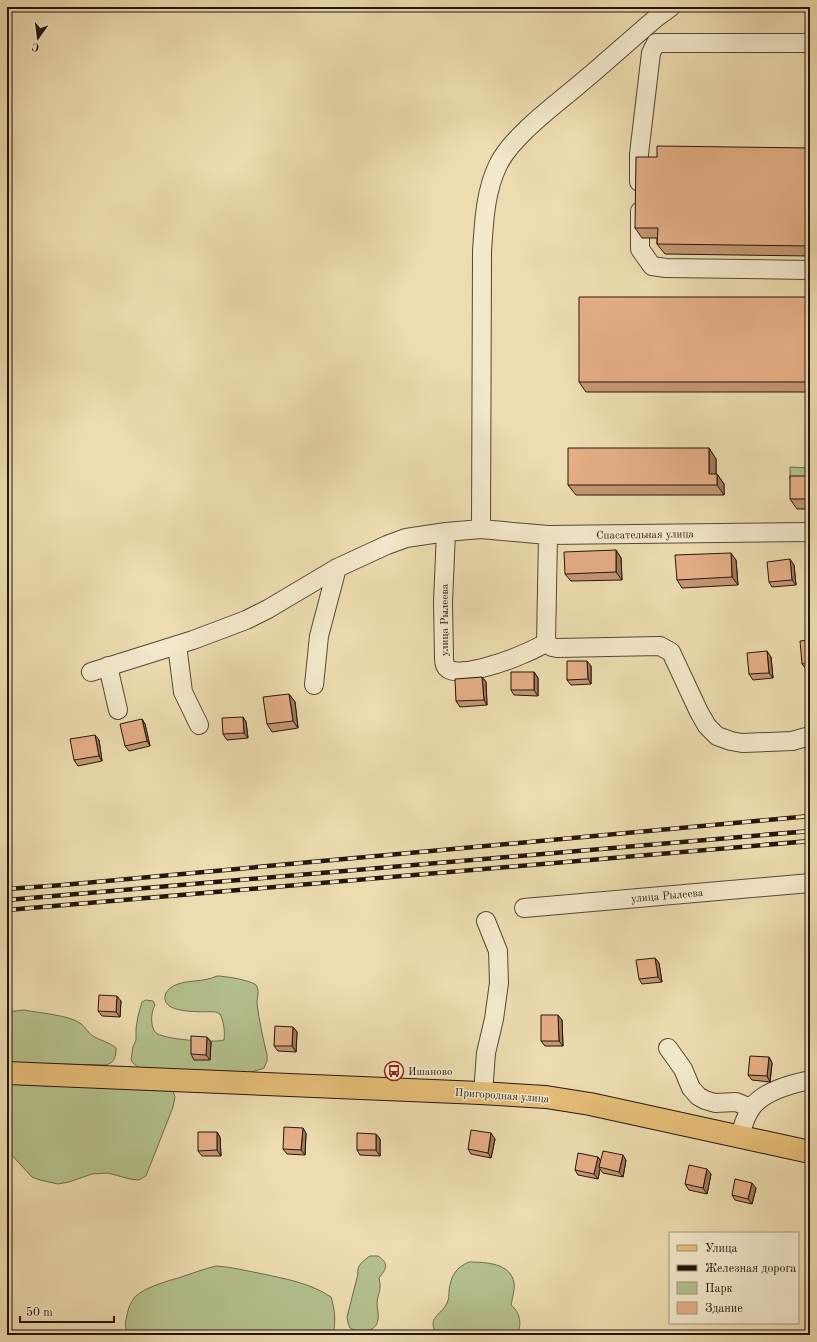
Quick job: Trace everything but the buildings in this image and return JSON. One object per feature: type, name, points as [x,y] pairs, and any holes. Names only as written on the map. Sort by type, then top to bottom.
[{"type":"main road","name":"Пригородная улица","points":[[7,1073],[546,1097],[585,1103],[810,1152]]},
{"type":"street","points":[[480,529],[482,251],[487,196],[498,164],[507,151],[546,112],[656,18],[671,7]]},
{"type":"street","points":[[810,43],[656,43],[651,53],[639,154],[640,249],[652,266],[666,268],[810,270]]},
{"type":"street","name":"Спасательная улица","points":[[446,532],[480,529],[548,535],[810,532]]},
{"type":"street","points":[[91,672],[177,645],[246,620],[268,609],[337,568],[380,548],[406,538],[446,532]]},
{"type":"street","name":"улица Рылеева","points":[[446,532],[443,602],[444,658],[445,665],[448,669],[457,672],[486,667],[511,659],[546,643]]},
{"type":"street","points":[[548,535],[546,643],[557,648],[660,646],[670,652],[707,726],[716,736],[742,743],[792,741],[810,736]]},
{"type":"street","points":[[314,685],[319,636],[337,568]]},
{"type":"street","points":[[177,645],[183,692],[199,725]]},
{"type":"street","points":[[108,666],[118,710]]},
{"type":"street","name":"улица Рылеева","points":[[524,908],[810,883]]},
{"type":"street","points":[[483,1093],[486,1053],[494,1019],[499,983],[498,951],[486,921]]},
{"type":"street","points":[[668,1048],[683,1069],[691,1088],[698,1096],[715,1103],[736,1102],[751,1108]]},
{"type":"street","points":[[740,1136],[746,1116],[757,1101],[768,1094],[810,1080]]},
{"type":"green space","points":[[806,422],[810,422],[810,480],[790,480],[790,467],[808,468]]},
{"type":"green space","points":[[217,976],[243,980],[256,985],[258,992],[258,1010],[267,1055],[267,1061],[264,1068],[249,1073],[141,1069],[134,1064],[131,1060],[133,1047],[136,1040],[138,1016],[142,1002],[146,1000],[153,1001],[155,1005],[152,1015],[153,1029],[160,1035],[188,1040],[224,1040],[224,1027],[220,1014],[216,1012],[194,1012],[177,1009],[170,1006],[166,1002],[165,996],[168,990],[176,985]]},
{"type":"green space","points":[[24,1010],[61,1016],[75,1020],[93,1036],[111,1044],[116,1048],[114,1059],[106,1065],[7,1063],[7,1012]]},
{"type":"green space","points":[[7,1083],[173,1091],[175,1097],[173,1107],[146,1176],[139,1180],[108,1173],[92,1174],[58,1184],[32,1177],[7,1150]]},
{"type":"green space","points":[[370,1256],[378,1256],[382,1259],[386,1267],[379,1278],[380,1289],[377,1303],[378,1319],[377,1324],[371,1329],[367,1331],[358,1331],[350,1328],[347,1317],[358,1274],[358,1268],[363,1261]]},
{"type":"green space","points":[[469,1262],[482,1262],[496,1265],[508,1271],[512,1276],[514,1291],[511,1305],[517,1311],[520,1319],[519,1328],[516,1335],[437,1335],[433,1324],[434,1320],[447,1303],[454,1273],[464,1264]]},
{"type":"green space","points":[[216,1266],[240,1269],[289,1280],[323,1292],[331,1297],[335,1321],[333,1335],[130,1335],[128,1333],[125,1323],[130,1305],[136,1296],[162,1283]]},
{"type":"railway","points":[[7,889],[810,816]]},
{"type":"railway","points":[[7,900],[810,831]]},
{"type":"railway","points":[[7,910],[810,841]]},
{"type":"place","name":"Ишаново","points":[[394,1071]]}]
